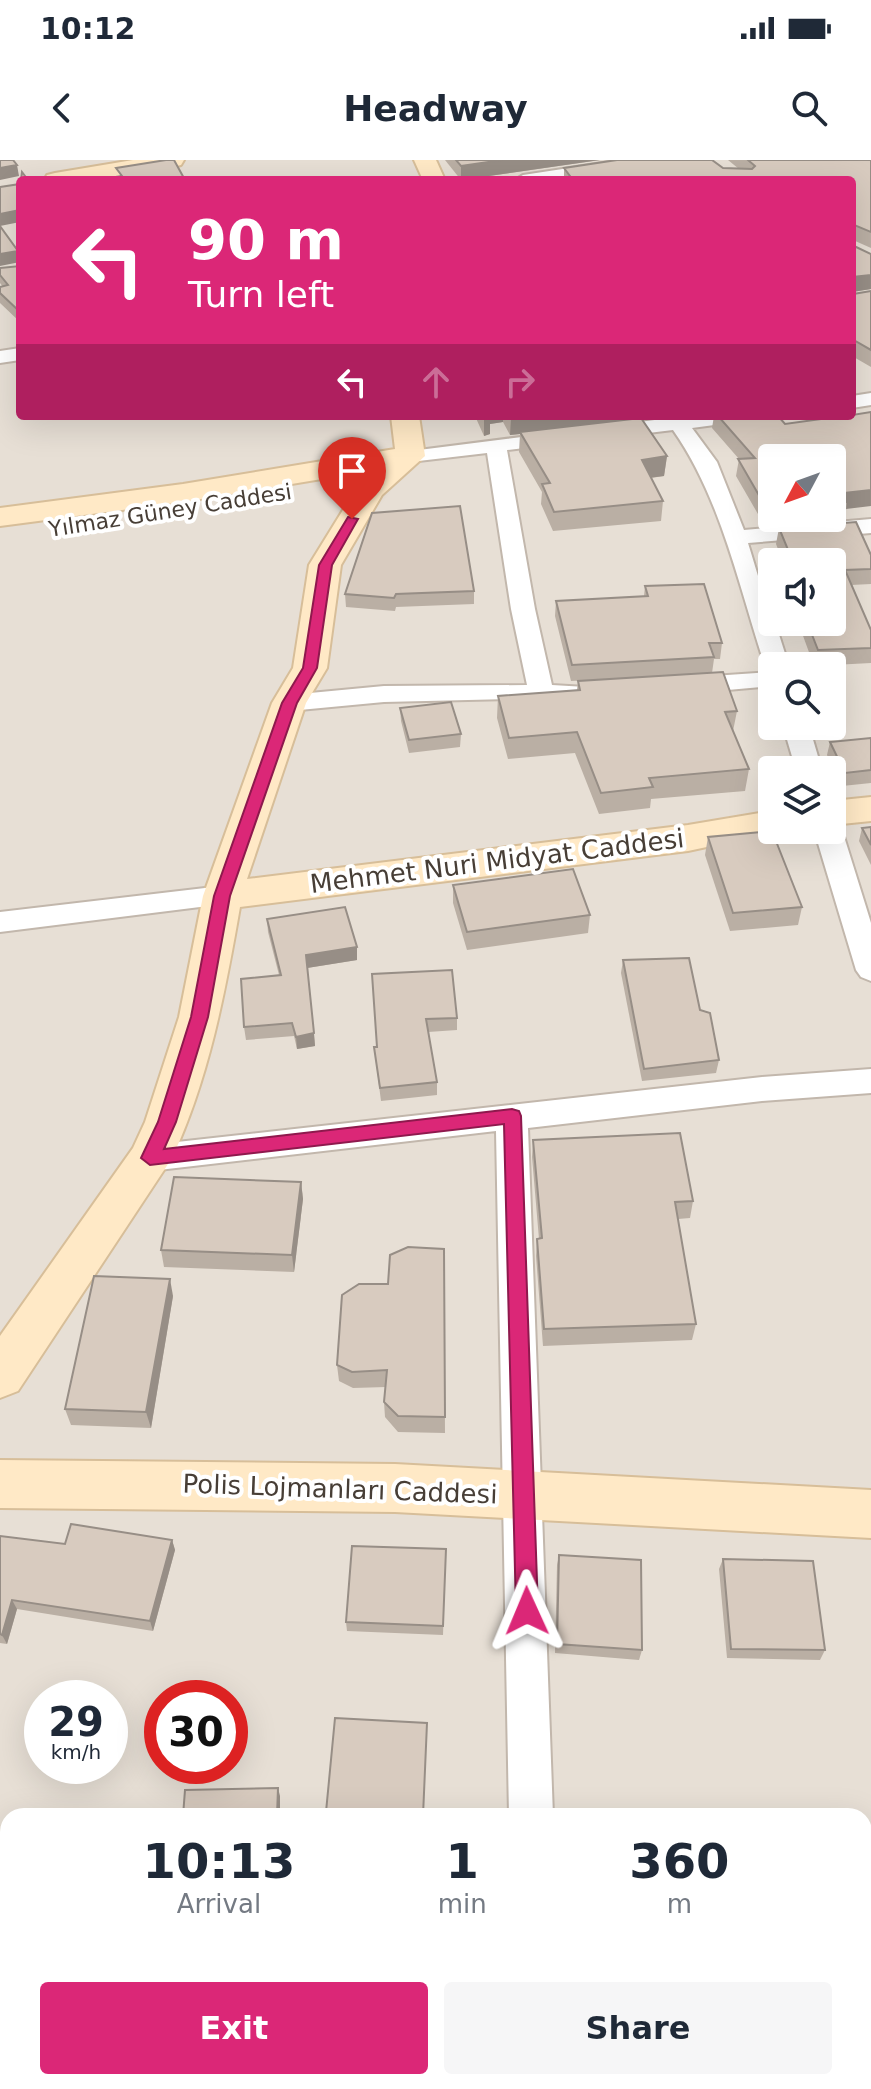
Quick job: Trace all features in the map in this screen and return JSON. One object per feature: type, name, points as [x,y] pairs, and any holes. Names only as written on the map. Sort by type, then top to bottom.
[{"type":"street","points":[[79,176],[173,160]]},
{"type":"street","points":[[549,176],[655,160]]},
{"type":"street","points":[[0,1376],[150,1158],[167,1122],[200,1017],[222,896],[289,703],[310,668],[325,565],[370,490],[399,465],[405,420]]},
{"type":"street","points":[[0,517],[399,465],[496,445],[703,420]]},
{"type":"street","points":[[678,423],[706,462],[735,537],[772,652]]},
{"type":"street","points":[[496,445],[523,609],[541,693]]},
{"type":"street","name":"Yılmaz Güney Caddesi","points":[[0,536],[399,465]]},
{"type":"street","points":[[735,537],[871,526]]},
{"type":"street","points":[[656,688],[758,680]]},
{"type":"street","points":[[289,703],[384,694],[598,692]]},
{"type":"street","points":[[846,812],[871,809]]},
{"type":"street","name":"Mehmet Nuri Midyat Caddesi","points":[[222,896],[435,867],[688,838],[758,826]]},
{"type":"street","points":[[832,844],[871,970]]},
{"type":"street","points":[[0,922],[222,896]]},
{"type":"street","points":[[150,1158],[762,1089],[871,1081]]},
{"type":"street","points":[[512,1116],[525,1494],[531,1808]]},
{"type":"street","name":"Polis Lojmanları Caddesi","points":[[0,1484],[190,1484],[525,1494],[785,1513],[871,1514]]},
{"type":"shaded area","points":[[0,160],[871,160],[871,1808],[0,1808]]},
{"type":"building","points":[[0,160],[13,160],[17,165],[0,168]]},
{"type":"building","points":[[174,160],[183,176],[122,176],[116,168]]},
{"type":"building","points":[[456,160],[502,160],[461,166]]},
{"type":"building","points":[[617,160],[712,160],[723,168],[752,169],[755,166],[748,160],[871,160],[871,232],[856,226],[856,176],[570,176],[564,168]]},
{"type":"building","points":[[16,185],[16,211],[0,214],[0,187]]},
{"type":"building","points":[[0,226],[16,251],[0,254]]},
{"type":"building","points":[[856,247],[871,254],[871,275],[856,277]]},
{"type":"building","points":[[16,266],[16,308],[0,293],[0,287],[8,285],[0,275],[0,268]]},
{"type":"building","points":[[871,291],[871,350],[856,341],[856,294]]},
{"type":"building","points":[[871,412],[871,490],[846,493],[846,444],[758,444],[758,494],[738,459],[755,458],[722,420],[782,420],[785,424],[856,420],[856,414]]},
{"type":"building","points":[[642,420],[667,456],[642,460],[663,501],[554,512],[542,484],[550,483],[520,432]]},
{"type":"building","points":[[460,506],[474,591],[396,594],[394,598],[345,594],[372,513]]},
{"type":"building","points":[[856,522],[871,555],[871,569],[846,570],[846,548],[787,548],[781,532],[846,532],[846,523]]},
{"type":"building","points":[[846,572],[871,630],[871,648],[818,650],[812,636],[846,636]]},
{"type":"building","points":[[704,584],[722,643],[709,643],[714,657],[572,665],[556,601],[648,596],[645,586]]},
{"type":"building","points":[[723,672],[737,711],[725,712],[749,769],[649,778],[653,787],[601,793],[577,732],[509,738],[498,696],[580,690],[578,681]]},
{"type":"building","points":[[451,702],[461,734],[409,740],[400,708]]},
{"type":"building","points":[[871,738],[871,770],[846,773],[846,756],[837,756],[830,742]]},
{"type":"building","points":[[871,827],[871,845],[862,828]]},
{"type":"building","points":[[758,832],[758,844],[777,844],[802,907],[733,913],[708,837]]},
{"type":"building","points":[[573,869],[590,915],[467,932],[453,885]]},
{"type":"building","points":[[345,907],[357,947],[306,955],[314,1033],[296,1037],[292,1023],[244,1027],[241,979],[281,975],[267,919]]},
{"type":"building","points":[[689,958],[700,1010],[710,1013],[719,1060],[644,1069],[623,960]]},
{"type":"building","points":[[452,970],[457,1018],[426,1019],[437,1082],[380,1088],[374,1047],[377,1047],[372,974]]},
{"type":"building","points":[[680,1133],[693,1201],[675,1202],[696,1324],[544,1329],[537,1239],[542,1238],[533,1140]]},
{"type":"building","points":[[174,1177],[301,1182],[292,1255],[161,1250]]},
{"type":"building","points":[[408,1247],[444,1249],[445,1417],[398,1416],[384,1402],[387,1370],[352,1372],[337,1365],[342,1295],[359,1284],[388,1284],[390,1255]]},
{"type":"building","points":[[94,1276],[170,1279],[146,1412],[65,1409]]},
{"type":"building","points":[[71,1524],[172,1540],[150,1621],[12,1600],[0,1634],[0,1536],[65,1544]]},
{"type":"building","points":[[352,1546],[446,1549],[443,1626],[346,1622]]},
{"type":"building","points":[[559,1555],[641,1560],[642,1650],[557,1644]]},
{"type":"building","points":[[723,1559],[813,1561],[825,1650],[731,1649]]},
{"type":"building","points":[[335,1718],[427,1723],[423,1808],[326,1808]]},
{"type":"building","points":[[278,1788],[277,1808],[184,1808],[185,1790]]},
{"type":"route","points":[[352,519],[325,565],[310,668],[289,703],[222,896],[200,1017],[167,1122],[150,1158],[512,1116],[527,1611]]}]
